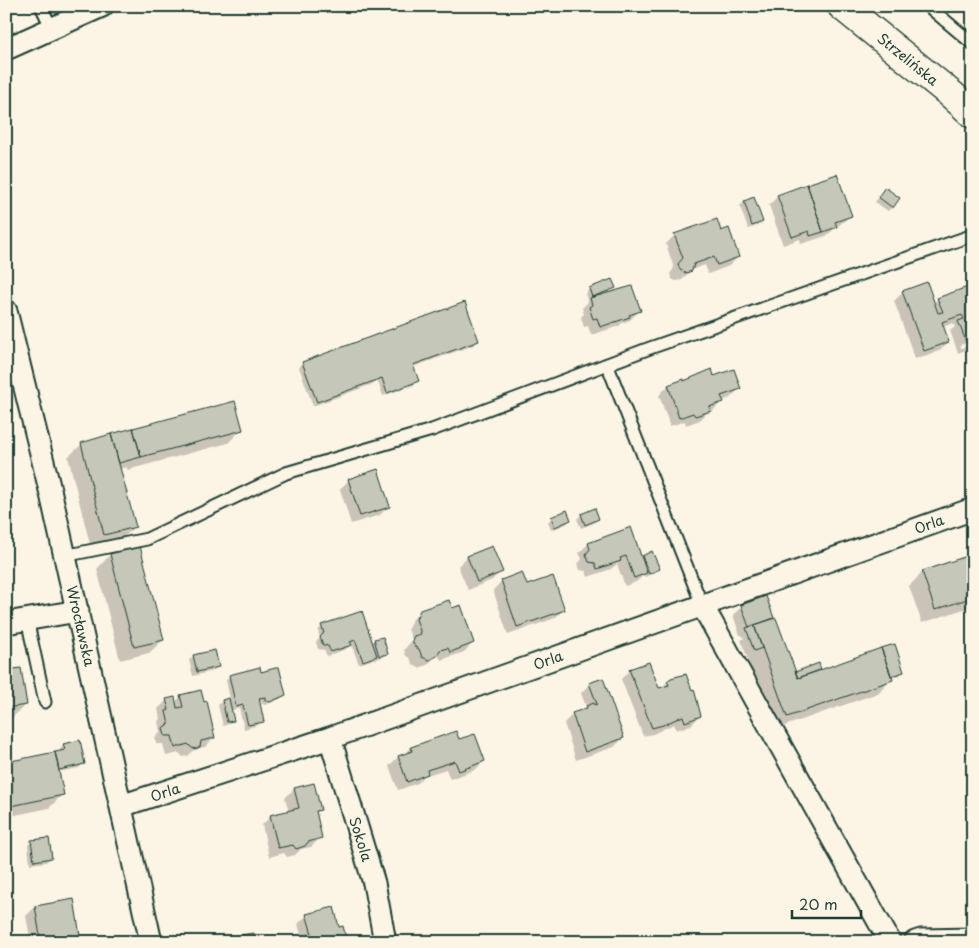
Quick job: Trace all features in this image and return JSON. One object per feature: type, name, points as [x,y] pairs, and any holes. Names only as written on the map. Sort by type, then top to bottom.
[{"type":"main road","name":"Strzelińska","points":[[842,6],[973,114]]},
{"type":"street","points":[[6,49],[102,6]]},
{"type":"street","name":"Wrocławska","points":[[6,311],[51,494],[151,942]]},
{"type":"street","name":"Orla","points":[[121,806],[330,738],[973,509]]},
{"type":"street","points":[[702,605],[890,942]]},
{"type":"street","points":[[6,622],[78,612]]},
{"type":"street","name":"Sokola","points":[[330,738],[374,883],[385,942]]},
{"type":"street","points":[[915,942],[921,940],[973,939]]},
{"type":"lane","points":[[41,6],[52,29]]},
{"type":"lane","points":[[928,6],[973,44]]},
{"type":"lane","points":[[64,556],[147,539],[286,474],[432,430],[607,364],[973,235]]},
{"type":"lane","points":[[607,364],[702,605]]},
{"type":"lane","points":[[27,619],[45,702]]},
{"type":"building","points":[[837,174],[852,216],[835,222],[837,227],[823,232],[807,184]]},
{"type":"building","points":[[807,184],[823,232],[810,236],[809,231],[792,237],[777,195]]},
{"type":"building","points":[[885,187],[900,198],[893,208],[878,197]]},
{"type":"building","points":[[754,197],[763,222],[752,226],[744,201]]},
{"type":"building","points":[[717,219],[721,231],[729,228],[739,257],[717,265],[714,257],[694,264],[692,271],[686,273],[680,270],[678,264],[683,258],[674,234]]},
{"type":"building","points":[[612,279],[616,288],[592,297],[589,288]]},
{"type":"building","points":[[927,282],[938,313],[943,312],[937,298],[973,285],[973,342],[967,344],[958,321],[964,319],[962,315],[942,322],[949,342],[924,351],[902,291]]},
{"type":"building","points":[[632,286],[641,311],[629,315],[630,317],[600,327],[597,318],[593,319],[589,307],[592,305],[590,298]]},
{"type":"building","points":[[465,302],[479,341],[413,365],[419,381],[387,393],[382,378],[317,402],[302,362]]},
{"type":"building","points":[[712,369],[714,376],[734,369],[741,389],[721,396],[724,402],[709,407],[711,411],[695,416],[693,413],[679,418],[668,385],[684,379],[684,381]]},
{"type":"building","points":[[235,401],[243,430],[141,457],[133,428]]},
{"type":"building","points":[[133,428],[141,457],[119,463],[111,434]]},
{"type":"building","points":[[111,434],[136,527],[104,535],[81,443]]},
{"type":"building","points":[[378,469],[390,507],[360,516],[348,479]]},
{"type":"building","points":[[595,508],[599,519],[585,525],[581,514]]},
{"type":"building","points":[[567,510],[571,520],[555,527],[551,517]]},
{"type":"building","points":[[631,527],[647,573],[634,578],[626,556],[620,558],[621,561],[597,569],[595,563],[589,562],[586,554],[590,549],[588,543]]},
{"type":"building","points":[[140,546],[164,640],[134,647],[110,554]]},
{"type":"building","points":[[492,546],[503,572],[477,582],[467,556]]},
{"type":"building","points":[[652,551],[660,569],[649,574],[642,556]]},
{"type":"building","points":[[973,554],[973,597],[935,610],[922,571]]},
{"type":"building","points":[[522,572],[527,585],[553,576],[565,610],[517,627],[501,580]]},
{"type":"building","points":[[766,596],[774,618],[749,627],[741,605]]},
{"type":"building","points":[[449,600],[452,608],[461,605],[474,643],[451,652],[448,648],[440,650],[437,656],[429,660],[422,657],[419,649],[415,647],[412,641],[414,636],[421,634],[416,619],[420,610]]},
{"type":"building","points":[[362,611],[377,656],[363,661],[355,640],[350,642],[352,645],[331,652],[328,646],[323,645],[320,637],[324,633],[321,625]]},
{"type":"building","points":[[776,618],[798,678],[881,648],[893,680],[787,717],[754,625]]},
{"type":"building","points":[[754,625],[762,648],[754,651],[746,628]]},
{"type":"building","points":[[383,637],[388,654],[379,656],[374,639]]},
{"type":"building","points":[[895,644],[904,672],[891,676],[881,648]]},
{"type":"building","points":[[215,650],[219,667],[197,672],[193,655]]},
{"type":"building","points":[[649,662],[659,688],[669,685],[667,681],[671,678],[686,674],[692,690],[694,689],[701,716],[685,722],[683,716],[652,728],[629,669]]},
{"type":"building","points":[[819,663],[821,670],[798,678],[795,672]]},
{"type":"building","points":[[260,667],[261,672],[279,667],[286,695],[270,702],[265,700],[265,697],[259,698],[264,722],[248,725],[243,705],[236,707],[229,675]]},
{"type":"building","points":[[21,668],[27,705],[6,708],[6,670]]},
{"type":"building","points":[[603,678],[624,738],[585,752],[572,713],[587,708],[586,706],[594,703],[595,705],[597,704],[589,683]]},
{"type":"building","points":[[201,690],[204,702],[207,701],[215,738],[201,741],[200,747],[196,749],[188,744],[175,748],[172,736],[165,736],[163,728],[169,725],[166,711],[169,710],[166,699],[175,697],[177,708],[183,707],[180,695]]},
{"type":"building","points":[[229,698],[234,721],[227,722],[222,700]]},
{"type":"building","points":[[456,731],[459,739],[475,734],[485,761],[459,771],[455,761],[427,770],[428,774],[407,782],[398,756],[412,751],[411,747]]},
{"type":"building","points":[[80,740],[85,764],[59,770],[55,752],[65,750],[63,744]]},
{"type":"building","points":[[55,752],[64,795],[6,807],[6,762]]},
{"type":"building","points":[[314,783],[321,810],[316,811],[322,838],[308,842],[305,846],[296,849],[293,845],[278,848],[270,815],[299,808],[294,788]]},
{"type":"building","points":[[49,838],[52,858],[34,861],[31,840]]},
{"type":"building","points":[[74,899],[81,942],[41,942],[35,906]]},
{"type":"building","points":[[334,907],[339,927],[343,926],[347,942],[310,942],[308,935],[312,934],[306,914]]},
{"type":"building","points":[[254,933],[255,942],[220,942],[220,938]]}]
